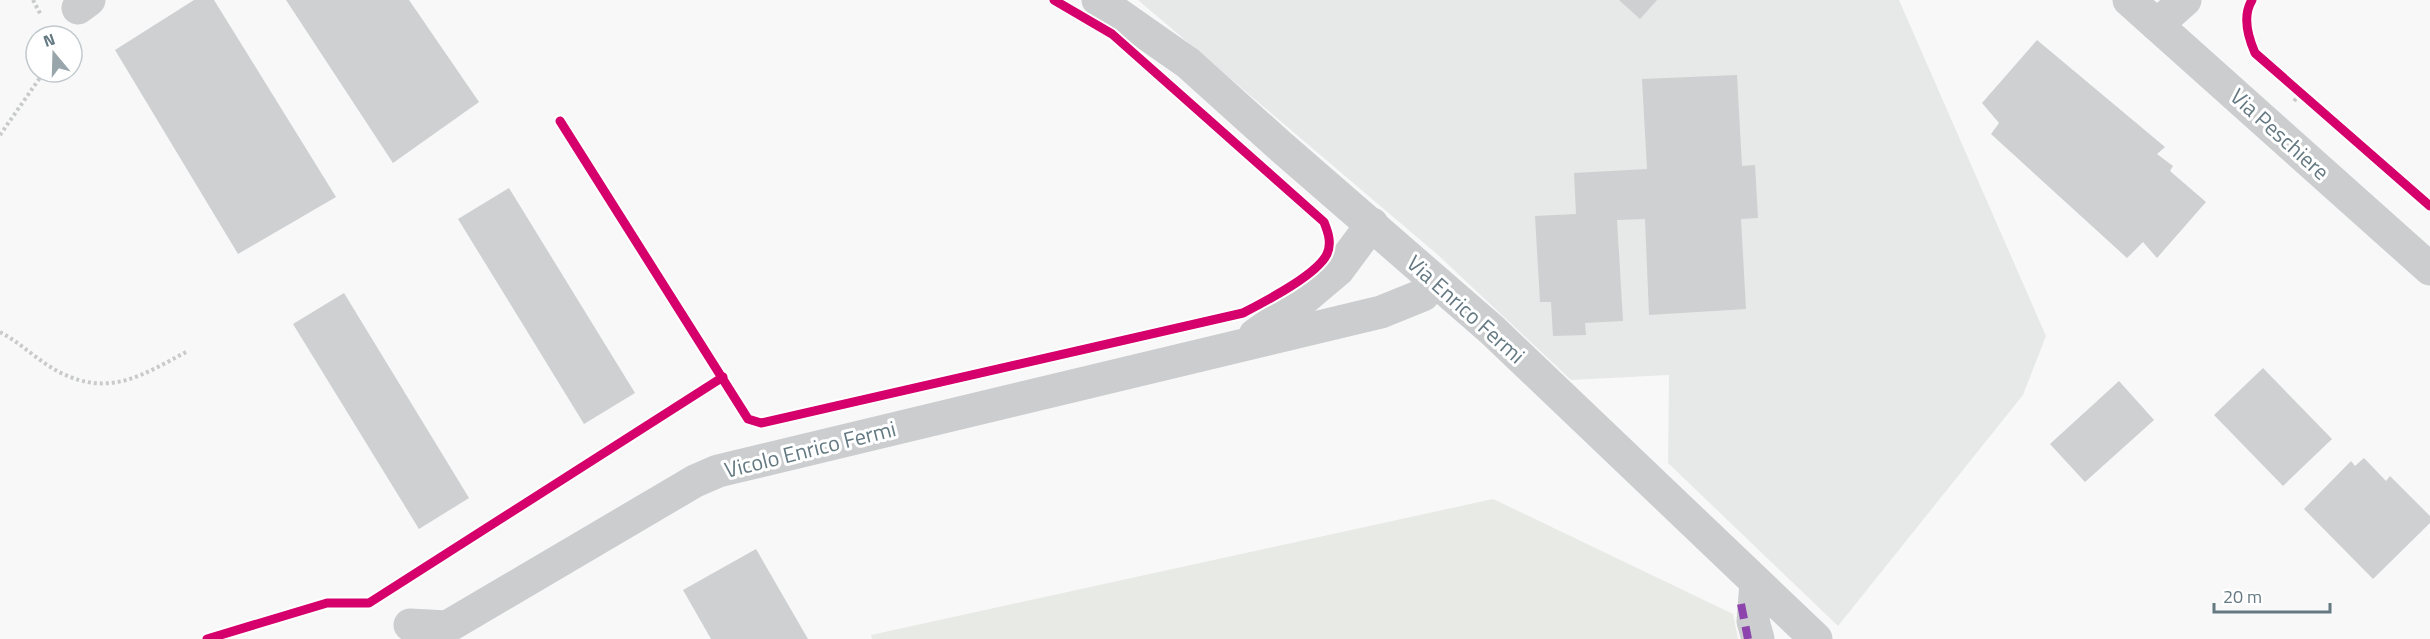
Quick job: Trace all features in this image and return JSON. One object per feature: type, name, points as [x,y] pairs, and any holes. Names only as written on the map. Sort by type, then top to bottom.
[{"type":"street","name":"Via Enrico Fermi","points":[[1098,0],[1188,63],[1492,330],[1816,639]]},
{"type":"street","name":"Via Peschiere","points":[[2129,0],[2430,269]]},
{"type":"street","points":[[2157,25],[2185,0]]},
{"type":"street","name":"Vicolo Enrico Fermi","points":[[1241,344],[1293,309],[1338,270],[1371,224]]},
{"type":"street","name":"Vicolo Enrico Fermi","points":[[410,625],[447,627],[695,481],[718,471],[1381,312],[1423,295],[1434,281]]},
{"type":"street","points":[[1756,583],[1753,621],[1758,639]]},
{"type":"path","points":[[0,135],[36,84]]},
{"type":"path","points":[[0,332],[61,373],[82,381],[103,384],[124,382],[145,375],[186,352]]},
{"type":"shaded area","points":[[1138,0],[1899,0],[2046,336],[2023,395],[1838,626],[1668,463],[1669,375],[1571,380],[1438,255]]},
{"type":"shaded area","points":[[1493,499],[1733,614],[1738,639],[872,639],[871,635]]},
{"type":"building","points":[[194,0],[214,0],[336,197],[238,254],[115,50]]},
{"type":"building","points":[[286,0],[409,0],[479,102],[393,163]]},
{"type":"building","points":[[1619,0],[1657,0],[1640,19]]},
{"type":"building","points":[[2037,40],[2165,147],[2157,154],[2173,166],[2170,171],[2206,202],[2157,258],[2143,242],[2127,258],[1991,134],[1999,123],[1982,103]]},
{"type":"building","points":[[1737,75],[1742,166],[1755,165],[1758,218],[1741,219],[1746,309],[1649,315],[1645,219],[1617,220],[1623,321],[1585,323],[1586,335],[1553,336],[1551,302],[1540,302],[1535,216],[1576,214],[1574,173],[1647,169],[1642,79]]},
{"type":"building","points":[[509,188],[635,393],[584,424],[458,219]]},
{"type":"building","points":[[344,293],[469,498],[419,529],[293,324]]},
{"type":"building","points":[[2263,368],[2332,439],[2283,486],[2214,415]]},
{"type":"building","points":[[2119,381],[2154,420],[2085,482],[2050,444]]},
{"type":"building","points":[[2364,458],[2386,481],[2390,476],[2430,516],[2430,523],[2373,579],[2304,509],[2351,461],[2355,466]]},
{"type":"building","points":[[756,549],[808,639],[711,639],[683,590]]},
{"type":"marked path","points":[[1741,604],[1748,639]]},
{"type":"cycle path","points":[[560,121],[748,419],[761,423],[1243,313],[1313,271],[1327,254],[1329,246],[1324,222],[1112,34],[1054,0]]},
{"type":"cycle path","points":[[2252,0],[2247,20],[2248,33],[2255,53],[2430,206]]},
{"type":"cycle path","points":[[207,639],[327,603],[369,603],[723,377]]}]
